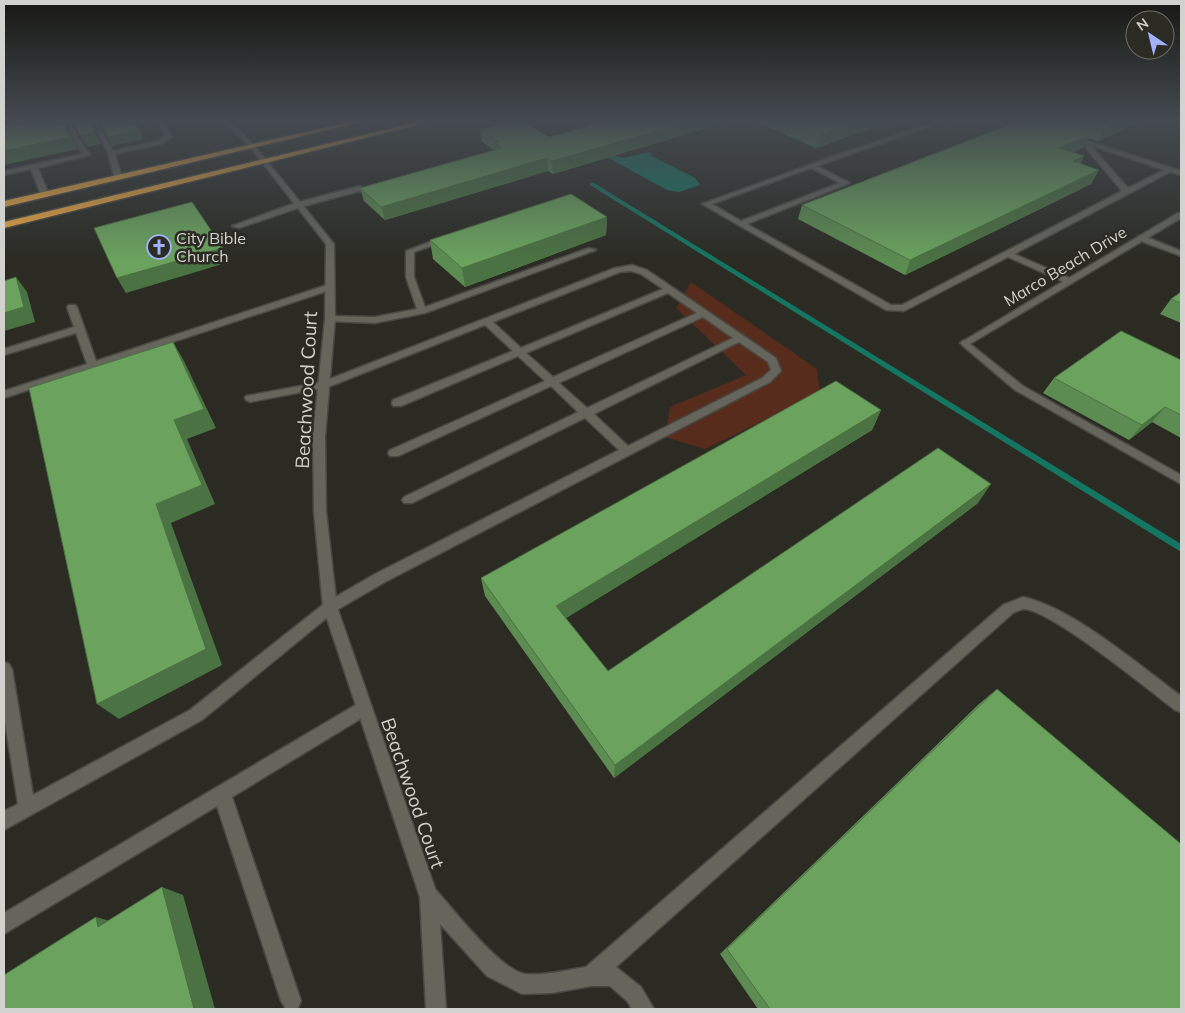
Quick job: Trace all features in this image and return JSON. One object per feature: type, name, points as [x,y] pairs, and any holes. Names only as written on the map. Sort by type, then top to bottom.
[{"type":"highway","points":[[4,204],[163,167]]},
{"type":"highway","points":[[4,225],[238,167]]},
{"type":"street","points":[[4,174],[29,167]]},
{"type":"street","points":[[34,167],[45,195]]},
{"type":"street","points":[[115,167],[118,178]]},
{"type":"street","name":"Beachwood Court","points":[[268,167],[330,244],[330,319],[319,436],[320,512],[330,607],[429,897]]},
{"type":"street","points":[[807,167],[706,204],[889,308],[904,308],[1170,169]]},
{"type":"street","points":[[740,224],[846,183],[814,167]]},
{"type":"street","points":[[1106,167],[1127,192]]},
{"type":"street","points":[[1165,167],[1181,173]]},
{"type":"street","points":[[236,226],[298,205],[360,188]]},
{"type":"street","name":"Marco Beach Drive","points":[[1181,215],[965,343],[1019,388],[1181,480]]},
{"type":"street","points":[[422,311],[410,277],[410,251],[456,236]]},
{"type":"street","points":[[1141,238],[1181,254]]},
{"type":"street","points":[[330,319],[375,320],[422,311],[592,250]]},
{"type":"street","points":[[1008,254],[1069,281]]},
{"type":"street","points":[[4,820],[196,715],[330,607],[389,574],[766,380],[776,371],[772,360],[644,272],[632,268],[618,270],[324,384],[250,398]]},
{"type":"street","points":[[4,395],[330,287]]},
{"type":"street","points":[[396,403],[670,290]]},
{"type":"street","points":[[72,307],[92,365]]},
{"type":"street","points":[[394,453],[704,313]]},
{"type":"street","points":[[488,322],[628,452]]},
{"type":"street","points":[[4,352],[80,328]]},
{"type":"street","points":[[408,500],[740,338]]},
{"type":"street","points":[[591,976],[1008,609],[1023,603],[1042,608],[1080,631],[1181,705]]},
{"type":"street","points":[[4,670],[27,808]]},
{"type":"street","points":[[4,924],[364,708]]},
{"type":"street","points":[[222,794],[291,1001]]},
{"type":"street","points":[[429,897],[494,969],[522,984],[552,983],[591,976],[614,976],[634,994],[644,1009]]},
{"type":"street","points":[[429,897],[436,1009]]},
{"type":"shaded area","points":[[626,167],[674,167],[695,178],[700,185],[679,192],[667,190]]},
{"type":"shaded area","points":[[691,282],[817,369],[820,393],[705,449],[665,437],[670,407],[746,375],[676,308]]},
{"type":"building","points":[[434,167],[516,167],[381,207],[360,188]]},
{"type":"building","points":[[900,167],[1091,167],[1099,170],[910,260],[802,205]]},
{"type":"building","points":[[571,194],[607,217],[462,268],[430,240]]},
{"type":"building","points":[[192,202],[223,248],[117,278],[94,228]]},
{"type":"building","points":[[16,277],[24,307],[4,313],[4,281]]},
{"type":"building","points":[[1181,292],[1181,303],[1171,299]]},
{"type":"building","points":[[1121,331],[1181,360],[1181,415],[1165,407],[1142,425],[1054,378]]},
{"type":"building","points":[[173,342],[204,409],[174,420],[202,485],[156,504],[206,649],[97,704],[29,388]]},
{"type":"building","points":[[836,381],[881,410],[556,606],[608,671],[938,448],[991,484],[615,765],[481,578]]},
{"type":"building","points":[[997,689],[1181,844],[1181,1009],[770,1009],[727,949]]},
{"type":"building","points":[[162,887],[194,1009],[4,1009],[4,975],[96,917],[98,927]]},
{"type":"waterway","points":[[592,184],[1181,548]]},
{"type":"place","name":"City Bible Church","points":[[159,247]]}]
